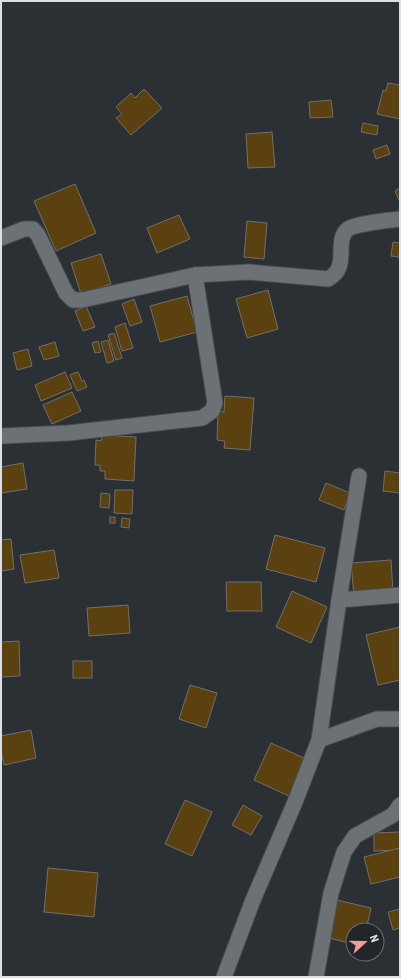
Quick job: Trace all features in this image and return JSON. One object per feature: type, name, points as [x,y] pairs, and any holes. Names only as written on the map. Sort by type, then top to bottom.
[{"type":"street","points":[[1,238],[24,229],[33,229],[38,235],[66,293],[73,300],[82,300],[195,275],[249,272],[328,279],[335,275],[339,269],[343,235],[348,229],[356,226],[400,218]]},
{"type":"street","points":[[1,436],[68,433],[202,418],[212,412],[215,403],[195,275]]},
{"type":"street","points":[[224,977],[253,900],[295,802],[319,740],[338,600],[359,476]]},
{"type":"street","points":[[338,600],[400,595]]},
{"type":"street","points":[[319,740],[377,719],[400,719]]},
{"type":"street","points":[[316,977],[331,893],[344,852],[355,836],[393,815],[400,804]]},
{"type":"building","points":[[388,83],[400,85],[400,119],[377,114],[383,90],[386,91]]},
{"type":"building","points":[[144,89],[162,108],[131,135],[116,118],[122,114],[116,107],[131,93],[135,98]]},
{"type":"building","points":[[331,100],[333,117],[310,118],[309,102]]},
{"type":"building","points":[[363,123],[378,126],[377,135],[361,132]]},
{"type":"building","points":[[272,132],[275,167],[248,168],[246,134]]},
{"type":"building","points":[[387,145],[390,154],[376,159],[373,150]]},
{"type":"building","points":[[75,184],[96,233],[56,251],[34,201]]},
{"type":"building","points":[[400,188],[400,199],[399,200],[395,191]]},
{"type":"building","points":[[179,215],[190,239],[157,253],[147,228]]},
{"type":"building","points":[[247,221],[267,223],[264,259],[244,257]]},
{"type":"building","points":[[393,242],[400,243],[399,257],[391,256]]},
{"type":"building","points":[[101,254],[111,284],[81,294],[71,263]]},
{"type":"building","points":[[268,290],[278,329],[247,338],[236,299]]},
{"type":"building","points":[[187,296],[197,332],[160,342],[150,306]]},
{"type":"building","points":[[134,299],[142,322],[130,326],[122,304]]},
{"type":"building","points":[[86,306],[95,327],[83,331],[75,311]]},
{"type":"building","points":[[125,323],[133,348],[122,351],[115,327]]},
{"type":"building","points":[[114,333],[122,358],[116,360],[108,335]]},
{"type":"building","points":[[108,340],[114,361],[107,363],[101,342]]},
{"type":"building","points":[[98,341],[101,352],[95,353],[92,343]]},
{"type":"building","points":[[55,342],[59,356],[44,360],[39,347]]},
{"type":"building","points":[[28,349],[32,366],[17,370],[13,353]]},
{"type":"building","points":[[65,372],[72,388],[41,401],[35,385]]},
{"type":"building","points":[[78,372],[82,381],[84,380],[87,387],[77,391],[70,375]]},
{"type":"building","points":[[72,392],[81,411],[52,424],[43,405]]},
{"type":"building","points":[[225,396],[254,398],[250,450],[224,448],[225,441],[217,440],[218,411],[224,412]]},
{"type":"building","points":[[102,435],[136,437],[134,481],[105,479],[105,471],[100,471],[100,465],[95,465],[96,440],[101,441]]},
{"type":"building","points":[[23,463],[27,489],[1,493],[1,467]]},
{"type":"building","points":[[385,471],[400,473],[400,493],[383,491]]},
{"type":"building","points":[[326,483],[350,493],[344,510],[319,500]]},
{"type":"building","points":[[115,490],[133,490],[132,514],[114,513]]},
{"type":"building","points":[[101,493],[110,494],[109,508],[100,507]]},
{"type":"building","points":[[110,517],[115,517],[115,523],[110,523]]},
{"type":"building","points":[[122,518],[130,519],[129,528],[121,527]]},
{"type":"building","points":[[275,535],[325,548],[316,582],[266,569]]},
{"type":"building","points":[[11,539],[14,569],[1,571],[1,540]]},
{"type":"building","points":[[54,550],[59,578],[25,583],[20,555]]},
{"type":"building","points":[[391,560],[393,592],[354,596],[351,563]]},
{"type":"building","points":[[226,582],[261,582],[262,611],[227,611]]},
{"type":"building","points":[[292,591],[327,607],[311,643],[276,627]]},
{"type":"building","points":[[128,605],[130,633],[89,636],[87,608]]},
{"type":"building","points":[[400,627],[400,680],[378,685],[366,635]]},
{"type":"building","points":[[19,641],[20,676],[1,677],[1,642]]},
{"type":"building","points":[[73,661],[92,661],[92,678],[73,678]]},
{"type":"building","points":[[190,685],[217,693],[206,728],[179,719]]},
{"type":"building","points":[[31,730],[36,758],[4,765],[1,750],[1,736]]},
{"type":"building","points":[[271,743],[306,759],[289,796],[254,780]]},
{"type":"building","points":[[185,800],[212,812],[192,856],[165,844]]},
{"type":"building","points":[[243,805],[262,816],[251,835],[232,825]]},
{"type":"building","points":[[400,832],[400,850],[374,851],[374,833]]},
{"type":"building","points":[[400,848],[400,877],[371,884],[364,857]]},
{"type":"building","points":[[48,868],[98,873],[94,917],[44,912]]},
{"type":"building","points":[[337,900],[371,908],[368,922],[345,922],[345,942],[329,938]]},
{"type":"building","points":[[400,909],[400,928],[393,930],[388,912]]}]
